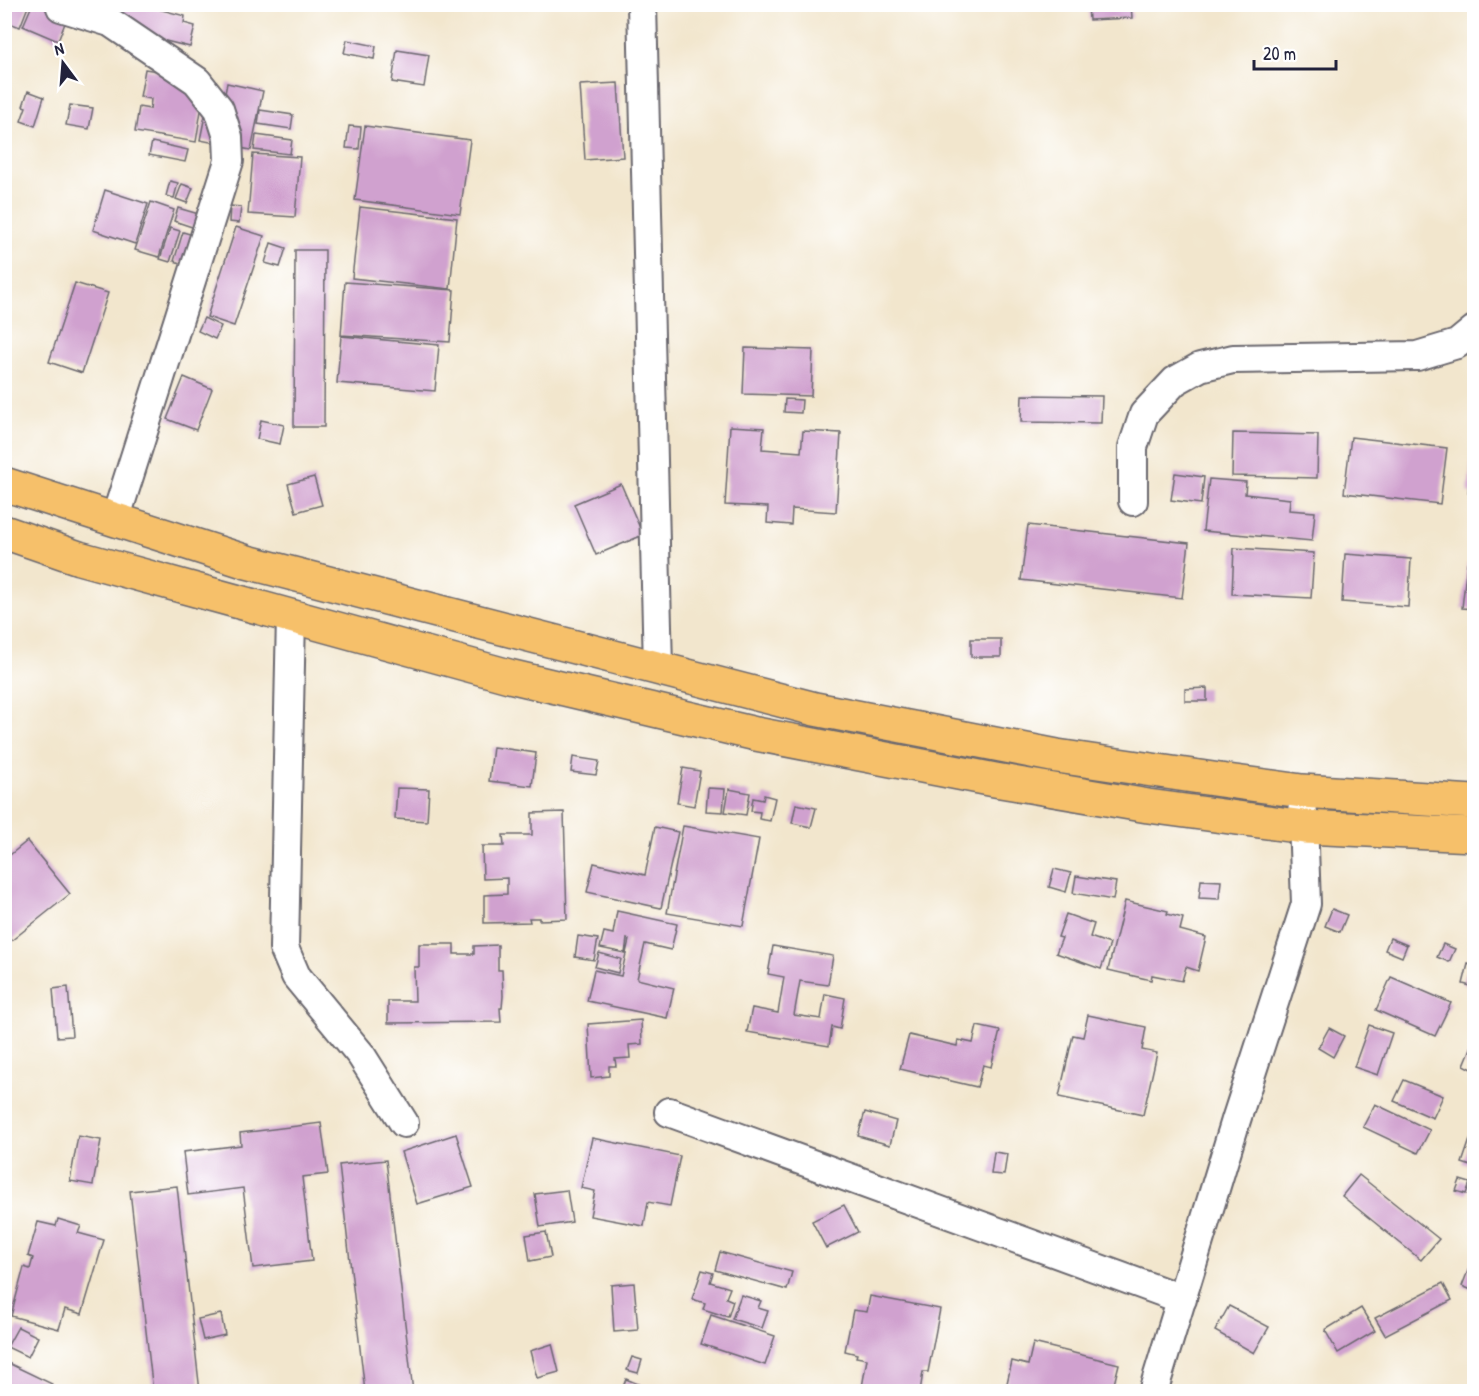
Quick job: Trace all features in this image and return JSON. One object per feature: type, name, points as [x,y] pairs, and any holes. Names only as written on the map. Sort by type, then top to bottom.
[{"type":"main road","points":[[4,484],[247,562],[815,709],[1057,756],[1302,791],[1474,802]]},
{"type":"main road","points":[[4,532],[79,558],[510,676],[756,734],[994,780],[1148,806],[1304,827],[1474,835]]},
{"type":"street","points":[[60,4],[61,7],[110,22],[197,81],[219,109],[228,137],[229,161],[116,520]]},
{"type":"street","points":[[642,4],[658,668]]},
{"type":"street","points":[[1133,501],[1133,447],[1143,414],[1175,381],[1200,367],[1233,359],[1417,356],[1457,344],[1474,330]]},
{"type":"street","points":[[291,616],[284,948],[296,976],[361,1055],[404,1123]]},
{"type":"street","points":[[1154,1392],[1236,1120],[1306,904],[1302,791]]},
{"type":"street","points":[[669,1112],[1182,1299]]},
{"type":"building","points":[[4,4],[29,4],[20,27],[4,21]]},
{"type":"building","points":[[49,4],[69,13],[58,41],[23,26],[32,5]]},
{"type":"building","points":[[124,4],[139,4],[185,16],[184,23],[195,26],[190,47],[118,29]]},
{"type":"building","points":[[1088,4],[1131,4],[1132,18],[1089,20]]},
{"type":"building","points":[[347,40],[376,46],[374,59],[344,53]]},
{"type":"building","points":[[397,50],[429,55],[424,87],[392,82]]},
{"type":"building","points":[[145,69],[206,79],[196,142],[135,132],[139,107],[150,109],[151,99],[140,97]]},
{"type":"building","points":[[227,83],[263,91],[251,150],[200,140],[208,101],[223,104]]},
{"type":"building","points":[[618,83],[623,157],[585,160],[580,85]]},
{"type":"building","points":[[28,91],[44,97],[35,126],[21,121]]},
{"type":"building","points":[[70,105],[93,108],[89,129],[66,125]]},
{"type":"building","points":[[260,110],[293,115],[291,129],[258,124]]},
{"type":"building","points":[[349,126],[361,127],[359,149],[346,148]]},
{"type":"building","points":[[365,126],[470,140],[460,214],[355,200]]},
{"type":"building","points":[[256,135],[292,140],[290,154],[254,150]]},
{"type":"building","points":[[152,142],[188,150],[185,162],[149,155]]},
{"type":"building","points":[[253,154],[300,157],[295,217],[248,214]]},
{"type":"building","points":[[170,181],[178,183],[174,198],[166,196]]},
{"type":"building","points":[[182,184],[193,188],[187,203],[176,199]]},
{"type":"building","points":[[105,190],[148,204],[135,244],[93,230]]},
{"type":"building","points":[[151,202],[174,210],[159,257],[135,250]]},
{"type":"building","points":[[230,206],[241,207],[239,223],[229,222]]},
{"type":"building","points":[[360,207],[457,218],[450,289],[352,278]]},
{"type":"building","points":[[178,208],[209,217],[204,231],[174,221]]},
{"type":"building","points":[[236,227],[264,236],[234,326],[207,317]]},
{"type":"building","points":[[170,228],[180,231],[170,262],[160,259]]},
{"type":"building","points":[[183,232],[203,238],[193,267],[174,261]]},
{"type":"building","points":[[271,243],[286,248],[280,267],[265,263]]},
{"type":"building","points":[[295,250],[325,250],[324,427],[294,427]]},
{"type":"building","points":[[345,282],[454,290],[450,342],[341,335]]},
{"type":"building","points":[[75,283],[108,293],[82,373],[49,362]]},
{"type":"building","points":[[204,318],[221,326],[215,339],[198,331]]},
{"type":"building","points":[[341,336],[439,345],[435,391],[337,383]]},
{"type":"building","points":[[745,348],[813,350],[811,396],[743,394]]},
{"type":"building","points":[[184,377],[212,389],[196,430],[167,419]]},
{"type":"building","points":[[1022,395],[1102,396],[1101,423],[1021,422]]},
{"type":"building","points":[[785,399],[802,400],[801,413],[784,412]]},
{"type":"building","points":[[261,420],[284,425],[280,444],[257,439]]},
{"type":"building","points":[[730,426],[764,428],[762,449],[801,452],[803,431],[841,433],[836,512],[792,509],[791,525],[767,523],[768,507],[725,505]]},
{"type":"building","points":[[1233,433],[1318,435],[1317,478],[1232,476]]},
{"type":"building","points":[[1351,437],[1447,448],[1440,504],[1344,493]]},
{"type":"building","points":[[1474,443],[1474,494],[1468,493]]},
{"type":"building","points":[[1175,473],[1204,477],[1201,504],[1171,500]]},
{"type":"building","points":[[314,477],[322,505],[296,512],[288,484]]},
{"type":"building","points":[[1209,479],[1246,482],[1245,494],[1290,499],[1289,510],[1315,512],[1312,541],[1203,531]]},
{"type":"building","points":[[621,484],[643,535],[596,555],[574,504]]},
{"type":"building","points":[[1028,525],[1189,543],[1182,598],[1021,580]]},
{"type":"building","points":[[1234,548],[1314,553],[1311,598],[1232,594]]},
{"type":"building","points":[[1345,554],[1411,559],[1408,607],[1342,602]]},
{"type":"building","points":[[1467,563],[1474,563],[1474,609],[1462,608]]},
{"type":"building","points":[[971,639],[1001,639],[1001,657],[971,657]]},
{"type":"building","points":[[1207,688],[1207,701],[1185,701],[1185,689]]},
{"type":"building","points":[[493,747],[536,753],[532,786],[489,781]]},
{"type":"building","points":[[573,757],[599,761],[596,775],[571,772]]},
{"type":"building","points":[[683,768],[700,771],[694,806],[677,803]]},
{"type":"building","points":[[397,788],[429,789],[427,821],[395,819]]},
{"type":"building","points":[[708,788],[725,789],[723,812],[706,811]]},
{"type":"building","points":[[729,789],[750,793],[746,815],[725,812]]},
{"type":"building","points":[[764,795],[775,798],[770,821],[759,819],[760,812],[751,811],[753,798],[763,800]]},
{"type":"building","points":[[796,804],[816,808],[811,827],[792,823]]},
{"type":"building","points":[[564,812],[567,919],[529,918],[530,922],[484,923],[484,895],[507,894],[507,878],[483,879],[482,846],[504,846],[503,835],[532,835],[532,813]]},
{"type":"building","points":[[683,826],[759,839],[743,926],[667,913]]},
{"type":"building","points":[[655,827],[678,832],[661,908],[587,892],[594,863],[645,875]]},
{"type":"building","points":[[27,841],[70,894],[11,941],[5,933],[5,859]]},
{"type":"building","points":[[1054,869],[1071,873],[1066,892],[1049,887]]},
{"type":"building","points":[[1076,876],[1116,882],[1113,900],[1073,893]]},
{"type":"building","points":[[1201,880],[1221,881],[1219,899],[1199,898]]},
{"type":"building","points":[[1125,901],[1168,911],[1167,914],[1183,918],[1180,930],[1206,937],[1198,971],[1186,967],[1182,981],[1152,975],[1151,980],[1108,970]]},
{"type":"building","points":[[1332,909],[1347,915],[1340,932],[1325,926]]},
{"type":"building","points":[[617,911],[677,924],[671,950],[645,944],[637,979],[674,988],[667,1018],[587,1001],[594,970],[621,976],[629,940],[627,939],[625,953],[600,948],[604,932],[613,934]]},
{"type":"building","points":[[1066,914],[1094,924],[1090,937],[1110,944],[1101,969],[1056,953],[1062,938],[1058,937]]},
{"type":"building","points":[[578,936],[598,939],[594,960],[575,957]]},
{"type":"building","points":[[1390,938],[1407,945],[1402,957],[1385,950]]},
{"type":"building","points":[[419,944],[454,944],[454,954],[474,954],[474,946],[498,945],[498,970],[502,970],[501,1022],[388,1023],[388,1001],[415,1001],[414,967],[419,967]]},
{"type":"building","points":[[1443,944],[1455,949],[1449,962],[1437,957]]},
{"type":"building","points":[[773,946],[833,956],[828,985],[800,981],[794,1015],[821,1019],[825,994],[845,998],[840,1029],[832,1027],[829,1046],[747,1032],[752,1008],[778,1013],[784,977],[768,974]]},
{"type":"building","points":[[599,953],[621,959],[618,973],[595,967]]},
{"type":"building","points":[[1468,964],[1474,966],[1474,987],[1463,984]]},
{"type":"building","points":[[1391,977],[1451,1003],[1435,1036],[1376,1010]]},
{"type":"building","points":[[68,987],[72,1036],[57,1037],[53,989]]},
{"type":"building","points":[[1088,1015],[1146,1027],[1142,1050],[1157,1053],[1143,1115],[1059,1097],[1073,1035],[1083,1037]]},
{"type":"building","points":[[641,1020],[642,1044],[629,1045],[630,1058],[615,1059],[616,1066],[609,1066],[609,1076],[591,1078],[588,1024]]},
{"type":"building","points":[[1369,1025],[1392,1033],[1378,1075],[1354,1067]]},
{"type":"building","points":[[977,1026],[1000,1031],[991,1067],[983,1065],[977,1087],[900,1069],[909,1035],[957,1046],[958,1040],[973,1043]]},
{"type":"building","points":[[1329,1028],[1344,1036],[1333,1057],[1318,1048]]},
{"type":"building","points":[[1474,1041],[1474,1070],[1464,1065]]},
{"type":"building","points":[[1404,1080],[1443,1096],[1433,1118],[1394,1101]]},
{"type":"building","points":[[1375,1104],[1430,1130],[1418,1153],[1363,1127]]},
{"type":"building","points":[[865,1112],[896,1121],[890,1145],[858,1136]]},
{"type":"building","points":[[321,1123],[328,1174],[302,1177],[312,1261],[253,1268],[243,1188],[188,1195],[183,1152],[241,1145],[240,1133]]},
{"type":"building","points":[[1474,1132],[1474,1167],[1462,1163]]},
{"type":"building","points":[[456,1134],[473,1187],[417,1204],[401,1152]]},
{"type":"building","points":[[78,1136],[101,1140],[93,1185],[70,1181]]},
{"type":"building","points":[[592,1138],[680,1156],[670,1206],[648,1202],[644,1226],[590,1216],[595,1191],[581,1188]]},
{"type":"building","points":[[994,1152],[1007,1154],[1004,1175],[991,1174]]},
{"type":"building","points":[[386,1160],[413,1392],[365,1392],[339,1165]]},
{"type":"building","points":[[1359,1175],[1439,1239],[1421,1260],[1342,1196]]},
{"type":"building","points":[[1460,1180],[1470,1183],[1466,1194],[1456,1191]]},
{"type":"building","points":[[177,1186],[200,1392],[153,1392],[130,1191]]},
{"type":"building","points":[[567,1190],[572,1222],[540,1227],[535,1194]]},
{"type":"building","points":[[844,1205],[858,1232],[826,1248],[812,1221]]},
{"type":"building","points":[[58,1219],[81,1226],[78,1233],[104,1240],[82,1314],[65,1309],[59,1329],[11,1316],[24,1267],[30,1269],[33,1258],[28,1256],[38,1222],[56,1226]]},
{"type":"building","points":[[546,1232],[551,1257],[530,1261],[526,1235]]},
{"type":"building","points":[[720,1252],[792,1272],[787,1290],[715,1270]]},
{"type":"building","points":[[1474,1259],[1474,1291],[1462,1286]]},
{"type":"building","points":[[702,1270],[713,1273],[710,1282],[730,1288],[726,1298],[733,1301],[728,1317],[703,1309],[705,1303],[692,1299]]},
{"type":"building","points":[[634,1283],[638,1330],[614,1332],[611,1285]]},
{"type":"building","points":[[1443,1283],[1452,1300],[1385,1335],[1375,1318]]},
{"type":"building","points":[[741,1295],[761,1301],[758,1308],[768,1311],[762,1328],[732,1319]]},
{"type":"building","points":[[870,1296],[940,1309],[928,1372],[923,1372],[920,1392],[887,1392],[862,1387],[867,1359],[856,1357],[857,1354],[845,1351],[853,1310],[867,1312]]},
{"type":"building","points":[[1229,1306],[1269,1327],[1254,1353],[1215,1331]]},
{"type":"building","points":[[1361,1308],[1375,1331],[1338,1353],[1325,1330]]},
{"type":"building","points":[[221,1314],[225,1335],[203,1340],[198,1319]]},
{"type":"building","points":[[711,1315],[775,1336],[765,1365],[701,1344]]},
{"type":"building","points":[[18,1327],[38,1337],[28,1357],[7,1347]]},
{"type":"building","points":[[1033,1343],[1119,1364],[1112,1392],[1005,1392],[1012,1361],[1028,1365]]},
{"type":"building","points":[[552,1344],[559,1372],[537,1378],[530,1351]]},
{"type":"building","points":[[632,1357],[642,1360],[638,1373],[627,1370]]},
{"type":"building","points":[[4,1361],[52,1384],[48,1392],[4,1392]]},
{"type":"building","points":[[626,1379],[650,1389],[649,1392],[621,1392]]}]
